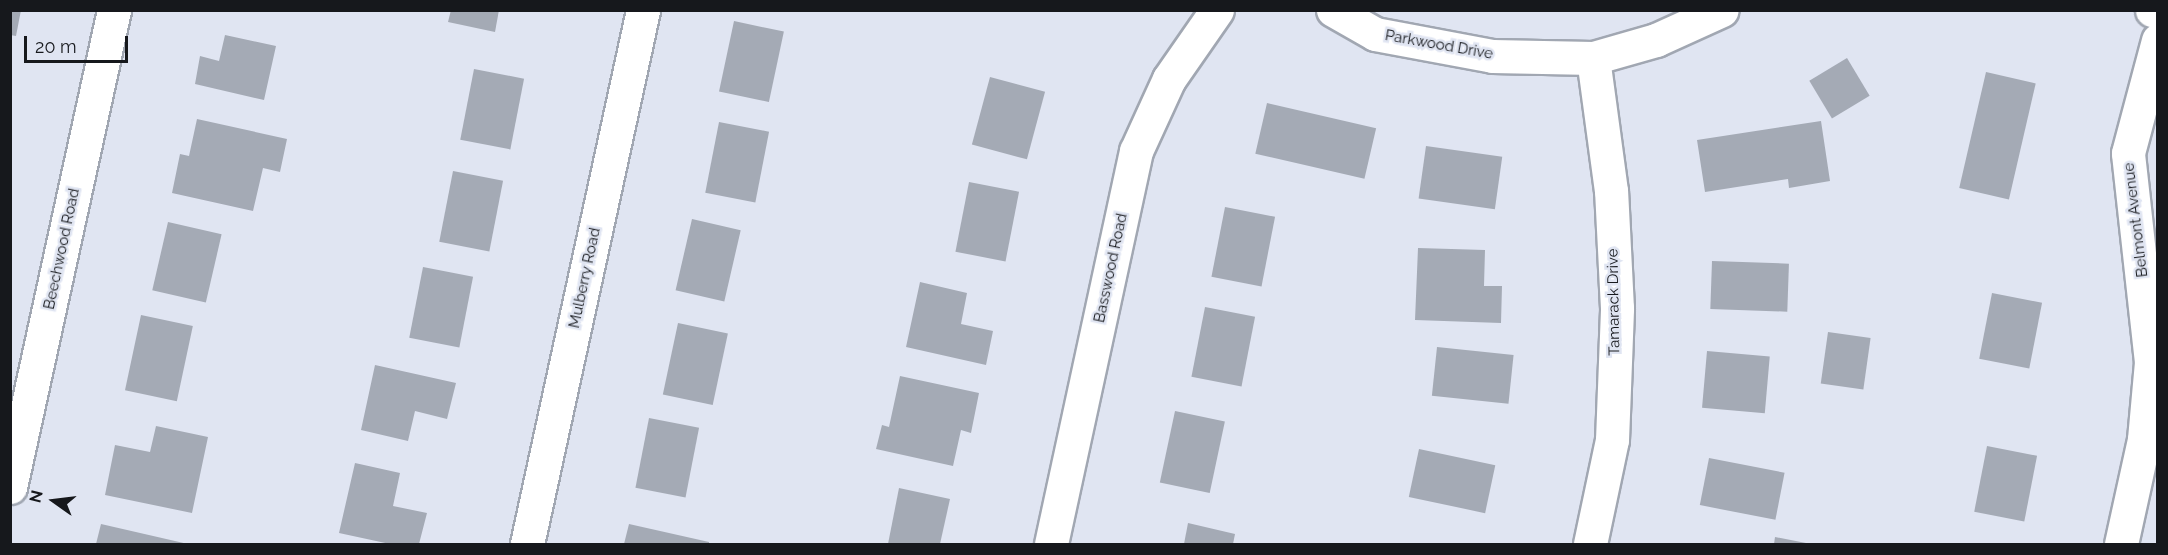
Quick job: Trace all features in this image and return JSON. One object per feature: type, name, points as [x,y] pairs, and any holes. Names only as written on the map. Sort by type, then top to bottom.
[{"type":"street","name":"Beechwood Road","points":[[10,487],[114,10]]},
{"type":"street","name":"Mulberry Road","points":[[527,544],[643,10]]},
{"type":"street","name":"Basswood Road","points":[[1051,544],[1136,152],[1169,78],[1217,10]]},
{"type":"street","name":"Parkwood Drive","points":[[1333,10],[1492,56],[1593,58],[1656,40],[1722,10]]},
{"type":"street","points":[[2152,10],[2157,12]]},
{"type":"street","name":"Belmont Avenue","points":[[2121,544],[2144,439],[2151,362],[2128,153],[2157,40]]},
{"type":"street","name":"Tamarack Drive","points":[[1590,544],[1612,440],[1617,308],[1611,191],[1593,58]]},
{"type":"building","points":[[10,10],[21,10],[16,36],[10,35]]},
{"type":"building","points":[[451,10],[499,10],[495,32],[448,22]]},
{"type":"building","points":[[734,21],[784,32],[769,102],[719,91]]},
{"type":"building","points":[[225,35],[276,46],[264,100],[195,84],[200,56],[219,61]]},
{"type":"building","points":[[1847,58],[1870,96],[1832,118],[1809,81]]},
{"type":"building","points":[[474,69],[524,79],[510,149],[460,140]]},
{"type":"building","points":[[1986,72],[2036,83],[2009,199],[1959,188]]},
{"type":"building","points":[[990,77],[1045,92],[1027,159],[972,145]]},
{"type":"building","points":[[1267,103],[1376,128],[1364,179],[1255,154]]},
{"type":"building","points":[[197,119],[287,139],[280,172],[263,168],[253,211],[172,193],[180,154],[189,156]]},
{"type":"building","points":[[1821,121],[1830,181],[1789,188],[1788,179],[1705,192],[1697,140]]},
{"type":"building","points":[[719,122],[769,132],[755,202],[705,193]]},
{"type":"building","points":[[1426,146],[1502,157],[1495,209],[1419,198]]},
{"type":"building","points":[[453,171],[503,181],[489,251],[439,242]]},
{"type":"building","points":[[969,182],[1019,192],[1006,261],[955,252]]},
{"type":"building","points":[[1225,207],[1275,217],[1262,286],[1211,277]]},
{"type":"building","points":[[692,219],[741,230],[724,301],[676,290]]},
{"type":"building","points":[[168,222],[222,234],[206,303],[152,290]]},
{"type":"building","points":[[1418,248],[1485,250],[1484,286],[1502,286],[1501,323],[1415,320]]},
{"type":"building","points":[[1712,261],[1789,264],[1787,312],[1710,309]]},
{"type":"building","points":[[423,267],[473,277],[459,347],[409,338]]},
{"type":"building","points":[[920,282],[967,293],[961,324],[993,331],[986,365],[906,347]]},
{"type":"building","points":[[1992,293],[2042,303],[2029,369],[1979,359]]},
{"type":"building","points":[[1205,307],[1255,317],[1242,386],[1191,377]]},
{"type":"building","points":[[141,315],[193,326],[177,401],[125,390]]},
{"type":"building","points":[[678,323],[728,334],[713,405],[663,394]]},
{"type":"building","points":[[1828,332],[1871,338],[1863,389],[1821,383]]},
{"type":"building","points":[[1437,347],[1514,355],[1508,404],[1432,396]]},
{"type":"building","points":[[1707,351],[1770,356],[1765,413],[1702,408]]},
{"type":"building","points":[[375,365],[456,383],[447,419],[415,411],[408,441],[361,430]]},
{"type":"building","points":[[900,376],[979,393],[971,433],[961,430],[953,466],[876,449],[882,425],[889,427]]},
{"type":"building","points":[[1175,411],[1225,422],[1210,493],[1160,482]]},
{"type":"building","points":[[649,418],[699,428],[686,497],[635,488]]},
{"type":"building","points":[[156,426],[208,437],[192,513],[105,495],[115,445],[150,452]]},
{"type":"building","points":[[1987,446],[2037,456],[2024,522],[1974,512]]},
{"type":"building","points":[[1419,449],[1495,465],[1485,513],[1409,497]]},
{"type":"building","points":[[1709,458],[1785,473],[1775,520],[1700,505]]},
{"type":"building","points":[[355,463],[400,473],[393,506],[427,513],[419,544],[390,544],[339,533]]},
{"type":"building","points":[[899,488],[950,499],[940,544],[888,544]]},
{"type":"building","points":[[1188,523],[1235,534],[1233,544],[1184,544]]},
{"type":"building","points":[[101,524],[188,544],[96,544]]},
{"type":"building","points":[[629,524],[709,542],[709,544],[624,544]]},
{"type":"building","points":[[1775,537],[1806,543],[1806,544],[1774,544]]}]
